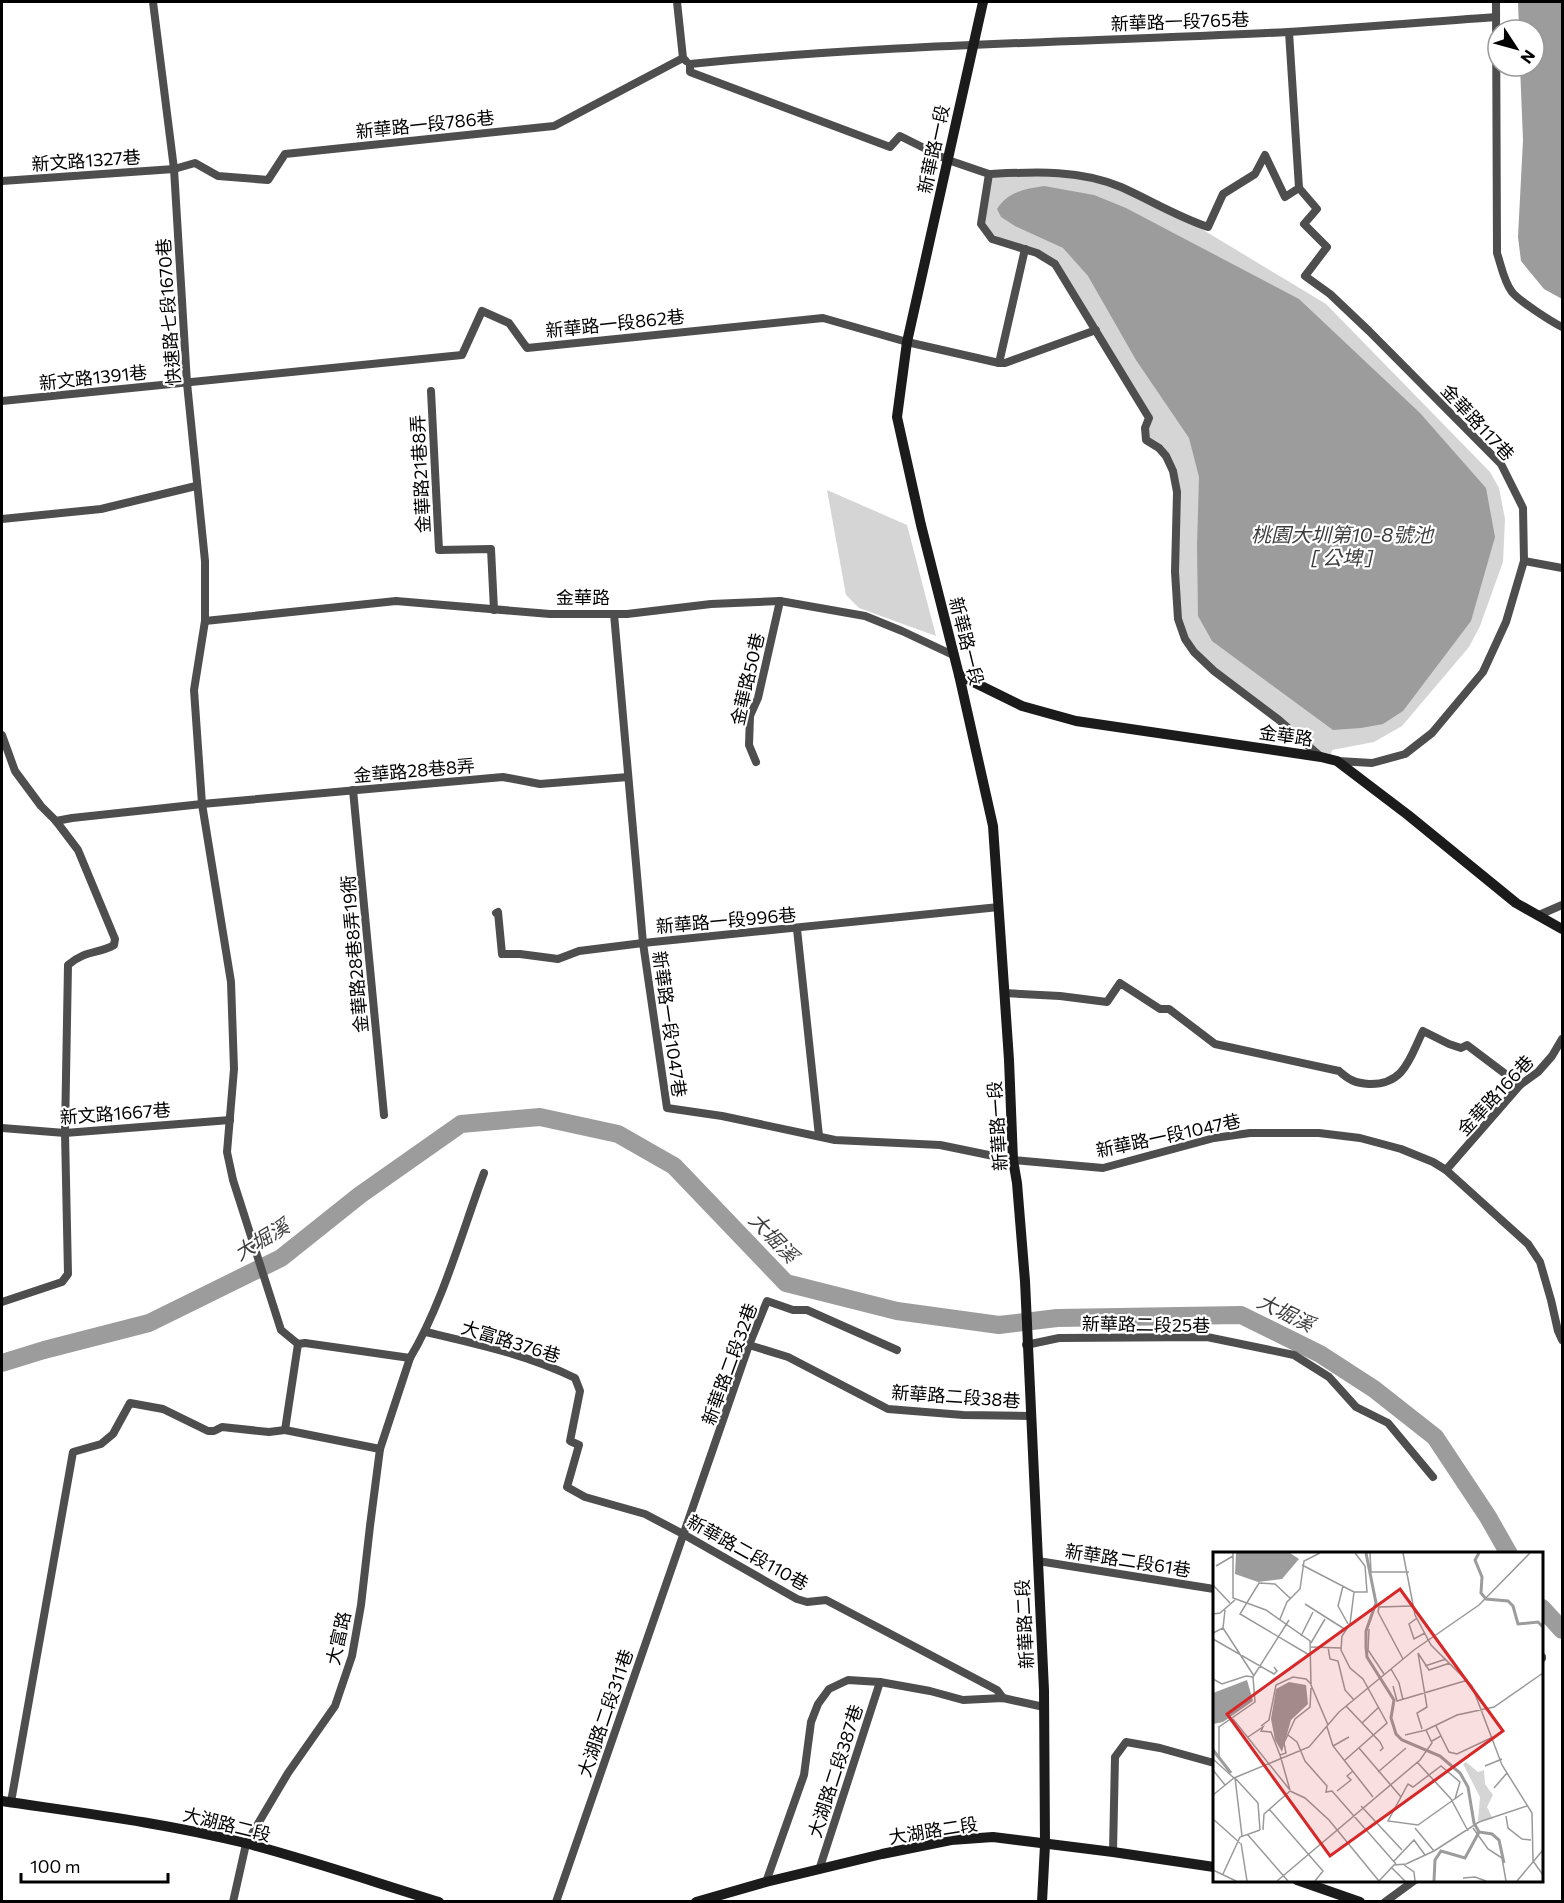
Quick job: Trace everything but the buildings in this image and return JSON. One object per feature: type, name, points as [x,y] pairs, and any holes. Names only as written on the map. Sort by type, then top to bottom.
[{"type":"street","name":"快速路七段1670巷","points":[[153,2],[174,169],[187,383],[205,561],[205,621],[194,690],[202,804],[231,982],[234,1069],[227,1152],[280,1330],[298,1344]]},
{"type":"street","points":[[677,2],[686,61],[690,72],[890,147],[900,136],[948,160],[989,174],[1063,173],[1093,178],[1119,186],[1208,227],[1223,194],[1255,174],[1265,155],[1285,197],[1299,188],[1289,32]]},
{"type":"street","name":"新華路一段","points":[[983,2],[907,342],[897,417],[993,826],[1009,1060],[1013,1160],[1018,1194],[1025,1297],[1026,1345]]},
{"type":"street","points":[[1496,2],[1497,253],[1512,292],[1552,322],[1563,327]]},
{"type":"street","name":"新華路一段765巷","points":[[972,45],[1289,32],[1496,17]]},
{"type":"street","name":"新華路一段786巷","points":[[174,169],[195,163],[218,176],[268,180],[285,154],[554,126],[686,61],[972,45]]},
{"type":"street","name":"新文路1327巷","points":[[2,181],[174,169]]},
{"type":"street","points":[[989,174],[981,224],[992,239],[1037,253],[1055,264],[1149,418],[1145,428],[1146,440],[1159,448],[1166,456],[1173,471],[1177,492],[1175,572],[1178,619],[1185,639],[1194,652],[1214,671],[1280,720],[1321,757]]},
{"type":"street","name":"金華路117巷","points":[[1299,188],[1317,209],[1304,224],[1327,247],[1305,276],[1330,294],[1370,331],[1502,465],[1523,508],[1524,561],[1506,622],[1483,672],[1432,733],[1405,754],[1372,763],[1336,761]]},
{"type":"street","points":[[999,363],[1025,249]]},
{"type":"street","name":"新華路一段862巷","points":[[187,383],[462,355],[482,311],[510,323],[527,348],[823,318],[907,342]]},
{"type":"street","points":[[907,342],[1005,363],[1096,330]]},
{"type":"street","name":"新文路1391巷","points":[[2,401],[187,383]]},
{"type":"street","name":"金華路21巷8弄","points":[[430,391],[439,550],[491,549],[494,610]]},
{"type":"street","points":[[2,519],[101,509],[196,486]]},
{"type":"street","points":[[1524,561],[1563,568]]},
{"type":"street","name":"金華路","points":[[205,621],[396,601],[550,614],[627,614],[711,604],[780,601],[865,616],[953,655]]},
{"type":"street","name":"金華路50巷","points":[[756,762],[749,745],[750,716],[758,698],[780,601]]},
{"type":"street","points":[[614,614],[643,943]]},
{"type":"street","name":"金華路","points":[[959,675],[1022,706],[1076,721],[1336,761],[1408,815],[1516,903],[1563,929]]},
{"type":"street","points":[[2,735],[15,771],[78,850],[115,939],[114,945],[83,954],[68,965],[65,1133],[68,1274],[62,1282],[2,1302]]},
{"type":"street","name":"金華路28巷8弄","points":[[56,821],[202,804],[503,777],[540,784],[628,777]]},
{"type":"street","name":"金華路28巷8弄19衖","points":[[353,790],[384,1115]]},
{"type":"street","points":[[1539,915],[1563,905]]},
{"type":"street","name":"新華路一段996巷","points":[[496,913],[498,912],[502,954],[558,959],[579,951],[643,943],[999,907]]},
{"type":"street","points":[[796,929],[819,1136]]},
{"type":"street","name":"新華路一段1047巷","points":[[643,943],[667,1108],[723,1116],[835,1140],[940,1145],[1013,1160],[1103,1168],[1214,1138],[1250,1133],[1319,1133],[1360,1138],[1401,1149],[1446,1170],[1528,1244],[1540,1262],[1558,1331],[1563,1340]]},
{"type":"street","points":[[1004,993],[1060,996],[1107,1002],[1120,983],[1160,1009],[1169,1010],[1215,1044],[1339,1071],[1353,1082],[1363,1083],[1377,1084],[1395,1078],[1413,1056],[1423,1031],[1461,1048],[1467,1045],[1520,1085]]},
{"type":"street","name":"金華路166巷","points":[[1446,1170],[1520,1085],[1538,1072],[1563,1039]]},
{"type":"street","name":"新文路1667巷","points":[[2,1128],[65,1133],[230,1120]]},
{"type":"street","name":"大富路","points":[[233,1902],[246,1844],[288,1773],[335,1706],[352,1656],[361,1605],[380,1449],[410,1358],[426,1332],[427,1323],[442,1289],[484,1173]]},
{"type":"street","points":[[1551,1300],[1563,1298]]},
{"type":"street","name":"新華路二段32巷","points":[[684,1534],[749,1345],[767,1301],[793,1310],[807,1310],[897,1350]]},
{"type":"street","name":"大富路376巷","points":[[426,1332],[511,1352],[575,1378],[580,1391],[570,1442],[579,1445],[567,1487]]},
{"type":"street","name":"新華路二段25巷","points":[[1026,1345],[1059,1338],[1207,1337],[1294,1355],[1329,1377],[1356,1407],[1388,1424],[1433,1477]]},
{"type":"street","points":[[285,1431],[298,1344],[305,1343],[410,1358]]},
{"type":"street","name":"新華路二段38巷","points":[[749,1345],[788,1357],[888,1409],[963,1415],[1030,1416]]},
{"type":"street","name":"新華路二段","points":[[1026,1345],[1044,1707],[1045,1845],[1042,1902]]},
{"type":"street","points":[[6,1802],[73,1452],[101,1444],[113,1434],[130,1403],[163,1409],[208,1431],[222,1427],[269,1432],[285,1431],[380,1449]]},
{"type":"street","name":"新華路二段110巷","points":[[567,1487],[585,1497],[645,1514],[796,1599],[807,1602],[826,1600],[997,1690],[1004,1698]]},
{"type":"street","name":"大湖路二段311巷","points":[[556,1902],[684,1534]]},
{"type":"street","name":"新華路二段61巷","points":[[1038,1561],[1213,1589]]},
{"type":"street","points":[[766,1882],[804,1775],[811,1722],[818,1704],[829,1689],[848,1680],[880,1682],[930,1691],[963,1700],[1004,1698],[1044,1707]]},
{"type":"street","name":"大湖路二段387巷","points":[[819,1870],[880,1682]]},
{"type":"street","points":[[1113,1852],[1115,1757],[1126,1742],[1160,1748],[1213,1762]]},
{"type":"street","name":"大湖路二段","points":[[6,1802],[150,1823],[246,1844],[439,1902]]},
{"type":"street","name":"大湖路二段","points":[[696,1902],[766,1882],[951,1840],[993,1838],[1213,1867]]},
{"type":"street","points":[[1300,1882],[1360,1902]]},
{"type":"street","points":[[1384,1902],[1414,1882]]},
{"type":"shaded area","name":"桃園大圳第10-8號池 [ 公埤 ]","points":[[988,173],[1063,174],[1119,188],[1195,225],[1326,304],[1490,472],[1499,488],[1505,519],[1503,562],[1480,626],[1469,647],[1402,726],[1374,742],[1332,750],[1330,759],[1316,755],[1194,651],[1179,619],[1178,492],[1167,455],[1147,440],[1150,418],[1056,264],[986,231],[978,219]]},
{"type":"shaded area","points":[[827,490],[907,525],[936,636],[859,608],[846,595]]},
{"type":"water","points":[[1518,2],[1562,2],[1562,299],[1544,289],[1521,261],[1518,237],[1523,140],[1520,78],[1546,78],[1546,18],[1519,18]]},
{"type":"water","name":"桃園大圳第10-8號池 [ 公埤 ]","points":[[1044,186],[1094,195],[1126,208],[1299,299],[1420,413],[1486,488],[1495,537],[1471,621],[1403,711],[1383,724],[1333,730],[1212,641],[1198,616],[1199,477],[1189,438],[1136,360],[1088,276],[1063,248],[1015,226],[1001,217],[997,209],[1011,195]]},
{"type":"waterway","name":"大堀溪","points":[[2,1363],[149,1323],[281,1258],[360,1195],[461,1124],[540,1117],[618,1134],[674,1166],[786,1283],[897,1311],[999,1325],[1057,1318],[1241,1315],[1320,1354],[1374,1389],[1435,1437],[1488,1517],[1508,1552]]},
{"type":"waterway","name":"大堀溪","points":[[1543,1609],[1562,1630]]}]
